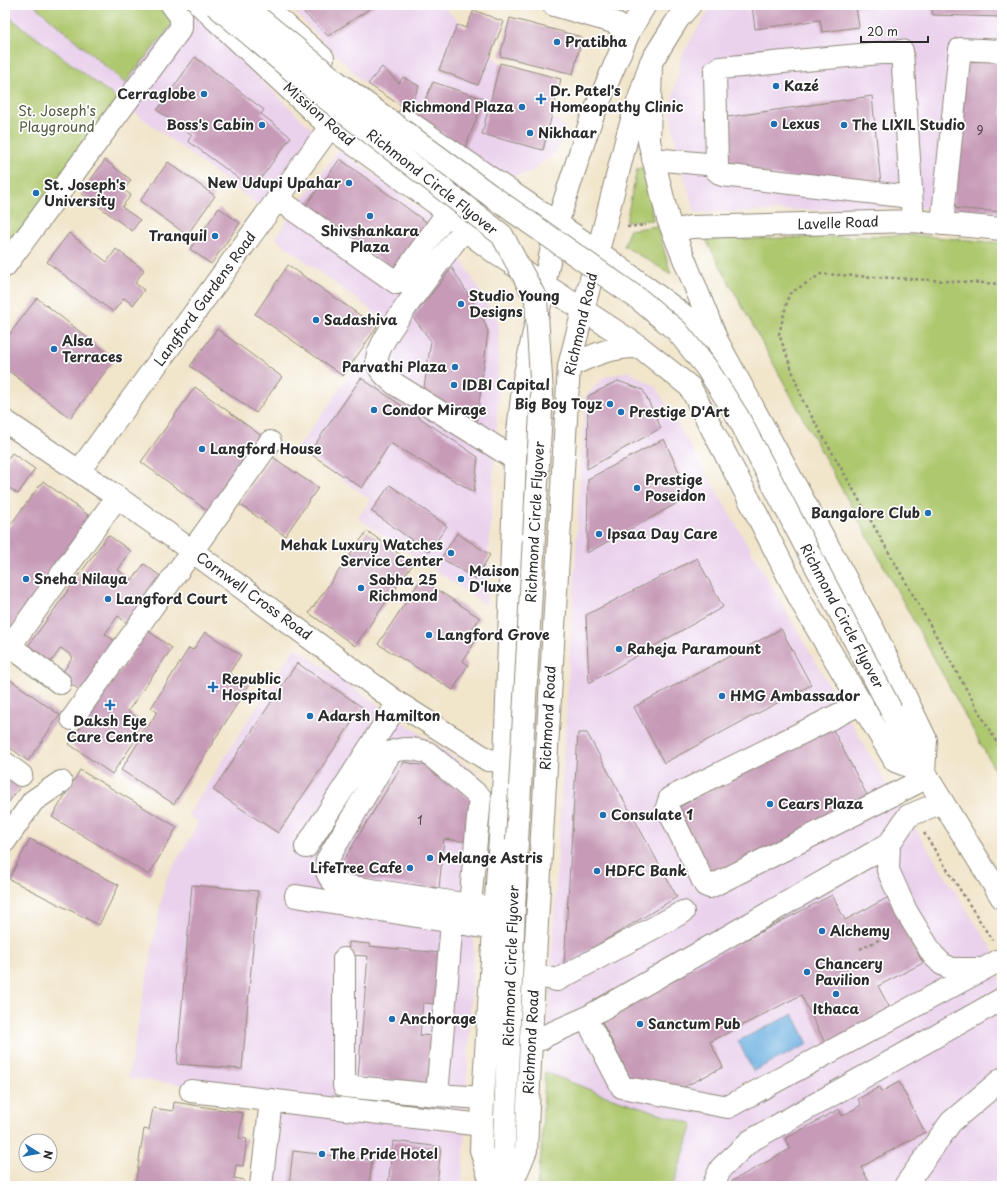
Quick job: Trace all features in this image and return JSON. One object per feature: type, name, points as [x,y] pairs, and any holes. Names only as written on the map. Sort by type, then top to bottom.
[{"type":"main road","points":[[5,266],[181,28],[181,17],[172,5]]},
{"type":"main road","name":"Mission Road","points":[[200,5],[330,127],[448,212],[466,230],[497,254],[582,311],[640,347],[690,387],[803,606],[862,703],[895,761],[926,775]]},
{"type":"main road","name":"Richmond Circle Flyover","points":[[215,5],[318,92],[502,235],[536,299],[542,394],[517,833],[502,1186]]},
{"type":"main road","name":"Richmond Circle Flyover","points":[[243,5],[337,82],[490,195],[640,300],[677,331],[706,367],[738,417],[926,775],[1002,898]]},
{"type":"main road","points":[[264,5],[351,83],[597,251],[716,339]]},
{"type":"main road","points":[[554,5],[613,22],[629,32]]},
{"type":"main road","points":[[492,1186],[481,1150],[482,1098],[495,929],[505,761],[515,459],[521,401],[531,345],[557,224],[591,120],[629,32],[645,5]]},
{"type":"main road","name":"Richmond Road","points":[[511,1186],[526,1150],[534,975],[569,366],[628,133],[651,62],[678,19],[690,5]]},
{"type":"main road","points":[[942,224],[960,48],[1002,51]]},
{"type":"main road","points":[[911,194],[727,176],[717,170],[715,73],[718,69],[902,51],[911,194],[912,221]]},
{"type":"main road","points":[[651,62],[649,141],[653,159],[668,219],[716,339],[874,631],[926,740],[926,775],[826,830],[710,887],[705,885],[667,807],[670,798],[862,703]]},
{"type":"main road","name":"Langford Gardens Road","points":[[79,471],[330,127]]},
{"type":"main road","points":[[653,159],[717,165]]},
{"type":"main road","points":[[911,194],[921,178],[920,165]]},
{"type":"main road","points":[[278,199],[397,284],[448,212]]},
{"type":"main road","name":"Lavelle Road","points":[[673,231],[691,228],[912,221],[1002,229]]},
{"type":"main road","points":[[466,230],[455,241],[399,318],[380,351],[377,360],[381,372],[395,384],[515,459]]},
{"type":"main road","points":[[569,366],[602,352],[623,346],[640,347]]},
{"type":"main road","name":"Cornwell Cross Road","points":[[5,421],[117,497],[192,551],[398,704],[488,760],[505,761]]},
{"type":"main road","points":[[72,719],[270,442]]},
{"type":"main road","points":[[60,683],[7,645],[117,497]]},
{"type":"main road","points":[[306,847],[398,704]]},
{"type":"main road","points":[[470,906],[480,797],[428,753],[419,749],[409,748],[391,752],[327,860],[326,866],[329,878],[338,885],[470,906],[496,908]]},
{"type":"main road","points":[[5,841],[33,801],[61,782]]},
{"type":"main road","points":[[532,1038],[542,1040],[547,1035],[586,1018],[889,844],[908,816],[942,802]]},
{"type":"main road","points":[[889,844],[888,870],[906,911],[933,955],[942,964],[952,969],[981,969]]},
{"type":"main road","points":[[296,896],[495,929]]},
{"type":"main road","points":[[534,975],[557,980],[683,912]]},
{"type":"main road","points":[[437,1095],[452,922]]},
{"type":"main road","points":[[344,959],[344,1086],[482,1098]]},
{"type":"main road","points":[[586,1018],[622,1087],[728,1107],[1002,959]]},
{"type":"main road","points":[[713,1186],[721,1168],[750,1141],[1002,999]]},
{"type":"main road","points":[[905,1186],[951,1122],[1002,1078]]},
{"type":"main road","points":[[191,1091],[482,1125]]},
{"type":"main road","points":[[261,1186],[271,1100]]},
{"type":"path","points":[[624,221],[623,228],[650,225]]},
{"type":"path","points":[[1002,284],[821,274],[789,294],[779,334],[803,401],[1002,752]]},
{"type":"path","points":[[860,949],[913,923]]},
{"type":"shaded area","name":"St. Joseph's University","points":[[5,5],[183,5],[315,132],[261,207],[130,109],[5,277]]},
{"type":"shaded area","points":[[288,5],[442,5],[565,128],[556,152],[530,172],[516,176],[502,176],[362,81]]},
{"type":"shaded area","points":[[718,5],[1002,5],[1002,215],[911,207],[695,213],[677,152],[670,108],[683,53],[707,13]]},
{"type":"shaded area","points":[[339,149],[440,223],[499,324],[498,397],[486,605],[358,518],[371,500],[298,448],[387,322],[275,238]]},
{"type":"shaded area","points":[[628,371],[656,387],[883,778],[999,960],[999,985],[1002,990],[1002,1186],[673,1186],[692,1124],[603,1095],[545,1072],[585,397],[604,377]]},
{"type":"shaded area","points":[[295,647],[482,777],[465,1120],[128,1078],[165,881],[199,822],[188,815]]},
{"type":"shaded area","name":"The Pride Hotel","points":[[262,1107],[465,1131],[462,1186],[252,1186]]},
{"type":"green space","points":[[34,5],[156,5],[175,21],[125,83]]},
{"type":"green space","name":"St. Joseph's Playground","points":[[5,14],[131,109],[5,277]]},
{"type":"green space","points":[[643,167],[653,220],[626,222],[637,169]]},
{"type":"green space","points":[[657,226],[671,274],[624,246],[629,230]]},
{"type":"green space","name":"Bangalore Club","points":[[912,235],[1002,243],[1002,783],[706,240]]},
{"type":"green space","points":[[545,1072],[603,1095],[693,1124],[673,1186],[537,1186],[541,1156]]},
{"type":"water","points":[[793,1014],[808,1044],[753,1071],[738,1041]]},
{"type":"building","points":[[296,5],[374,5],[374,6],[328,36]]},
{"type":"building","points":[[752,5],[862,6],[856,7],[859,27],[822,32],[820,20],[755,29]]},
{"type":"building","points":[[931,5],[1002,5],[1002,17],[933,15]]},
{"type":"building","points":[[474,10],[504,22],[478,85],[439,70],[457,25],[466,28]]},
{"type":"building","points":[[510,18],[582,37],[573,74],[500,56]]},
{"type":"building","points":[[964,51],[1002,54],[1002,212],[953,208]]},
{"type":"building","points":[[195,57],[264,110],[261,114],[291,137],[253,189],[188,141],[192,135],[157,110]]},
{"type":"building","name":"Richmond Plaza","points":[[500,63],[561,79],[543,150],[482,134]]},
{"type":"building","points":[[382,67],[399,83],[403,77],[419,86],[409,111],[368,84]]},
{"type":"building","points":[[433,82],[484,99],[465,148],[418,116]]},
{"type":"building","points":[[872,96],[881,185],[728,171],[721,118]]},
{"type":"building","name":"Shivshankara Plaza","points":[[340,159],[433,227],[399,273],[306,205]]},
{"type":"building","points":[[105,160],[131,180],[124,190],[131,195],[122,207],[140,220],[132,231],[81,193]]},
{"type":"building","points":[[168,162],[215,196],[187,235],[140,201]]},
{"type":"building","name":"Tranquil","points":[[219,208],[240,223],[211,264],[190,249]]},
{"type":"building","points":[[69,233],[107,262],[116,249],[144,270],[135,283],[144,290],[133,305],[124,298],[113,312],[47,262]]},
{"type":"building","name":"Sadashiva","points":[[288,265],[377,327],[343,376],[255,314]]},
{"type":"building","name":"Parvathi Plaza","points":[[452,268],[482,317],[488,331],[476,429],[423,394],[431,341],[413,317]]},
{"type":"building","name":"Alsa Terraces","points":[[37,298],[115,359],[70,418],[5,368],[5,340]]},
{"type":"building","points":[[217,329],[282,377],[256,413],[190,366]]},
{"type":"building","name":"Condor Mirage","points":[[361,378],[478,457],[474,492],[390,443],[362,488],[309,453]]},
{"type":"building","name":"Prestige D'Art","points":[[618,381],[643,390],[661,428],[587,469],[588,396]]},
{"type":"building","name":"Langford House","points":[[195,387],[263,437],[209,512],[141,462]]},
{"type":"building","name":"Prestige Poseidon","points":[[664,439],[690,496],[587,553],[588,479]]},
{"type":"building","points":[[12,453],[35,469],[18,494],[5,485],[5,463]]},
{"type":"building","points":[[271,456],[318,488],[285,536],[239,504]]},
{"type":"building","name":"Sneha Nilaya","points":[[43,481],[92,518],[11,629],[5,625],[5,532]]},
{"type":"building","points":[[390,485],[447,526],[429,552],[371,511]]},
{"type":"building","name":"Sobha 25 Richmond","points":[[367,531],[413,564],[355,646],[309,613]]},
{"type":"building","points":[[457,533],[490,555],[475,579],[441,558]]},
{"type":"building","name":"Langford Court","points":[[108,535],[131,551],[118,570],[132,580],[144,564],[167,581],[133,628],[118,616],[105,634],[121,645],[85,694],[60,676],[73,657],[61,648],[48,666],[25,650]]},
{"type":"building","name":"Raheja Paramount","points":[[697,558],[723,607],[589,683],[586,615]]},
{"type":"building","name":"Langford Grove","points":[[421,579],[480,618],[470,632],[477,638],[463,661],[468,665],[453,690],[378,644]]},
{"type":"building","name":"HMG Ambassador","points":[[781,629],[811,685],[664,763],[634,707]]},
{"type":"building","points":[[148,631],[172,648],[128,711],[146,725],[112,774],[69,744]]},
{"type":"building","points":[[205,632],[241,655],[229,673],[249,685],[174,804],[121,770],[157,712],[151,708],[189,648],[193,650]]},
{"type":"building","points":[[1002,647],[1002,665],[998,664]]},
{"type":"building","points":[[297,663],[362,707],[278,833],[213,790]]},
{"type":"building","points":[[5,676],[60,715],[28,761],[5,744]]},
{"type":"building","name":"Cears Plaza","points":[[831,726],[868,797],[709,882],[672,811]]},
{"type":"building","name":"Consulate 1","points":[[578,733],[587,733],[677,897],[564,965]]},
{"type":"building","points":[[404,762],[426,766],[474,802],[469,842],[444,839],[439,888],[362,879],[338,869]]},
{"type":"building","points":[[80,770],[177,827],[149,875],[52,817]]},
{"type":"building","points":[[5,775],[21,786],[8,803],[5,801]]},
{"type":"building","points":[[30,839],[119,885],[99,925],[9,879]]},
{"type":"building","points":[[192,885],[258,891],[242,1069],[177,1064]]},
{"type":"building","points":[[832,895],[845,920],[889,897],[923,963],[878,986],[893,1014],[828,1049],[801,995],[710,1042],[723,1067],[678,1090],[630,1077],[599,1016]]},
{"type":"building","name":"Anchorage","points":[[349,942],[370,944],[369,946],[441,953],[436,1004],[423,1003],[420,1035],[434,1036],[429,1083],[358,1077],[368,956],[348,955]]},
{"type":"building","points":[[899,1082],[925,1132],[861,1167],[869,1182],[861,1186],[735,1186],[732,1181],[790,1149],[785,1139],[839,1109],[842,1116],[861,1105],[858,1099],[879,1087],[881,1092]]},
{"type":"building","points":[[174,1102],[243,1113],[239,1138],[247,1139],[243,1166],[236,1165],[234,1178],[244,1180],[243,1186],[135,1186],[144,1129],[149,1130],[153,1108],[173,1111]]},
{"type":"building","points":[[393,1141],[441,1147],[437,1186],[388,1186]]},
{"type":"building","points":[[293,1151],[372,1160],[369,1186],[289,1186]]},
{"type":"place","name":"Pratibha","points":[[557,42]]},
{"type":"place","name":"Kazé","points":[[776,86]]},
{"type":"place","name":"Cerraglobe","points":[[204,94]]},
{"type":"place","name":"Dr. Patel's Homeopathy Clinic","points":[[541,99]]},
{"type":"place","name":"Richmond Plaza","points":[[522,107]]},
{"type":"place","name":"Lexus","points":[[774,124]]},
{"type":"place","name":"Boss's Cabin","points":[[262,125]]},
{"type":"place","name":"The LIXIL Studio","points":[[844,125]]},
{"type":"place","name":"Nikhaar","points":[[530,133]]},
{"type":"place","name":"New Udupi Upahar","points":[[349,183]]},
{"type":"place","name":"St. Joseph's University","points":[[36,193]]},
{"type":"place","name":"Shivshankara Plaza","points":[[370,216]]},
{"type":"place","name":"Tranquil","points":[[215,236]]},
{"type":"place","name":"Studio Young Designs","points":[[461,304]]},
{"type":"place","name":"Sadashiva","points":[[316,320]]},
{"type":"place","name":"Alsa Terraces","points":[[54,349]]},
{"type":"place","name":"Parvathi Plaza","points":[[455,367]]},
{"type":"place","name":"IDBI Capital","points":[[454,385]]},
{"type":"place","name":"Big Boy Toyz","points":[[610,404]]},
{"type":"place","name":"Condor Mirage","points":[[374,410]]},
{"type":"place","name":"Prestige D'Art","points":[[621,412]]},
{"type":"place","name":"Langford House","points":[[202,449]]},
{"type":"place","name":"Prestige Poseidon","points":[[637,488]]},
{"type":"place","name":"Bangalore Club","points":[[928,513]]},
{"type":"place","name":"Ipsaa Day Care","points":[[599,534]]},
{"type":"place","name":"Mehak Luxury Watches Service Center","points":[[451,553]]},
{"type":"place","name":"Sneha Nilaya","points":[[26,579]]},
{"type":"place","name":"Maison D'luxe","points":[[461,579]]},
{"type":"place","name":"Sobha 25 Richmond","points":[[361,588]]},
{"type":"place","name":"Langford Court","points":[[108,599]]},
{"type":"place","name":"Langford Grove","points":[[429,635]]},
{"type":"place","name":"Raheja Paramount","points":[[619,649]]},
{"type":"place","name":"Republic Hospital","points":[[213,687]]},
{"type":"place","name":"HMG Ambassador","points":[[722,696]]},
{"type":"place","name":"Daksh Eye Care Centre","points":[[110,705]]},
{"type":"place","name":"Adarsh Hamilton","points":[[310,716]]},
{"type":"place","name":"Cears Plaza","points":[[770,804]]},
{"type":"place","name":"Consulate 1","points":[[603,815]]},
{"type":"place","name":"Melange Astris","points":[[430,858]]},
{"type":"place","name":"LifeTree Cafe","points":[[410,868]]},
{"type":"place","name":"HDFC Bank","points":[[597,871]]},
{"type":"place","name":"Alchemy","points":[[822,931]]},
{"type":"place","name":"Chancery Pavilion","points":[[807,972]]},
{"type":"place","name":"Ithaca","points":[[836,994]]},
{"type":"place","name":"Anchorage","points":[[392,1019]]},
{"type":"place","name":"Sanctum Pub","points":[[640,1024]]},
{"type":"place","name":"The Pride Hotel","points":[[322,1154]]}]
